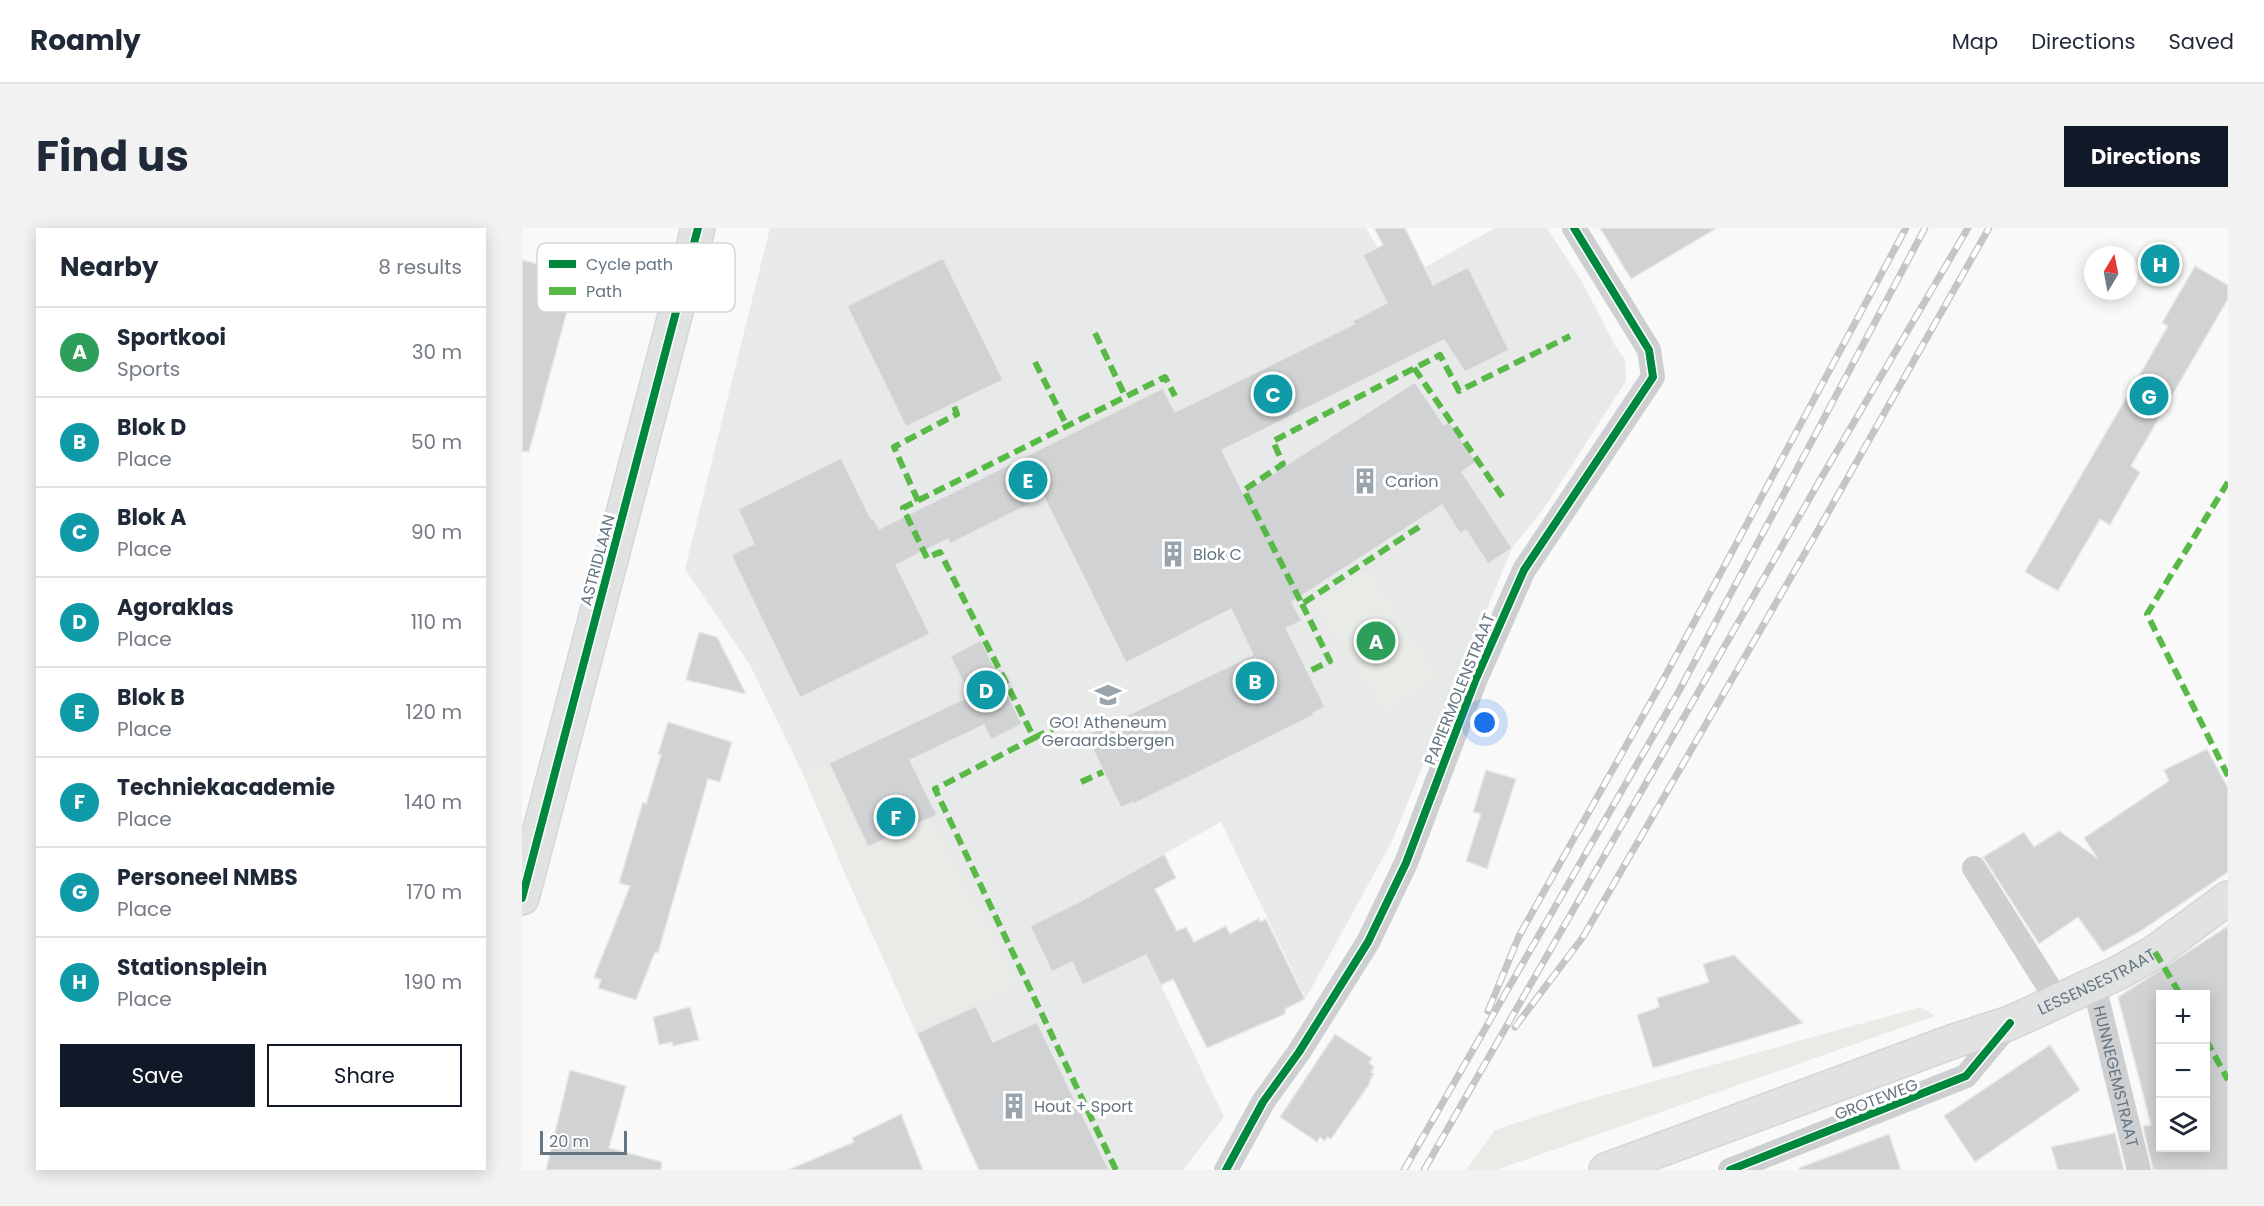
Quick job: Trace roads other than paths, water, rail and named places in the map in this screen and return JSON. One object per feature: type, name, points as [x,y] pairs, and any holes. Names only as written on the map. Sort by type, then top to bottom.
[{"type":"main road","name":"ASTRIDLAAN","points":[[694,243],[698,228]]},
{"type":"main road","name":"ASTRIDLAAN","points":[[522,898],[676,312]]},
{"type":"main road","name":"LESSENSESTRAAT","points":[[1954,1041],[2010,1023],[2094,985],[2155,952],[2228,898]]},
{"type":"main road","name":"GROTEWEG","points":[[1606,1170],[1954,1041]]},
{"type":"street","name":"PAPIERMOLENSTRAAT","points":[[1226,1170],[1263,1102],[1299,1052],[1368,942],[1406,863],[1475,681],[1524,570],[1653,377],[1649,350],[1574,228]]},
{"type":"street","points":[[1974,868],[2057,1000]]},
{"type":"street","name":"HUNNEGEMSTRAAT","points":[[2094,985],[2139,1170]]},
{"type":"street","name":"GROTEWEG","points":[[1730,1170],[1966,1076],[2010,1023]]},
{"type":"railway","points":[[1488,1011],[1519,936],[1662,682],[1906,228]]},
{"type":"railway","points":[[1404,1170],[1679,691],[1925,228]]},
{"type":"railway","points":[[1424,1170],[1820,480],[1968,228]]},
{"type":"railway","points":[[1515,1027],[1583,937],[1813,539],[1989,228]]},
{"type":"place","name":"Stationsplein","points":[[2160,264]]},
{"type":"place","name":"Blok A","points":[[1273,394]]},
{"type":"place","name":"Personeel NMBS","points":[[2149,396]]},
{"type":"place","name":"Blok B","points":[[1028,480]]},
{"type":"place","name":"Carion","points":[[1365,481]]},
{"type":"place","name":"Blok C","points":[[1173,554]]},
{"type":"place","name":"Sportkooi","points":[[1376,641]]},
{"type":"place","name":"Blok D","points":[[1255,681]]},
{"type":"place","name":"Agoraklas","points":[[986,690]]},
{"type":"place","name":"GO! Atheneum Geraardsbergen","points":[[1108,695]]},
{"type":"place","name":"Techniekacademie","points":[[896,817]]},
{"type":"place","name":"Hout + Sport","points":[[1014,1106]]}]
